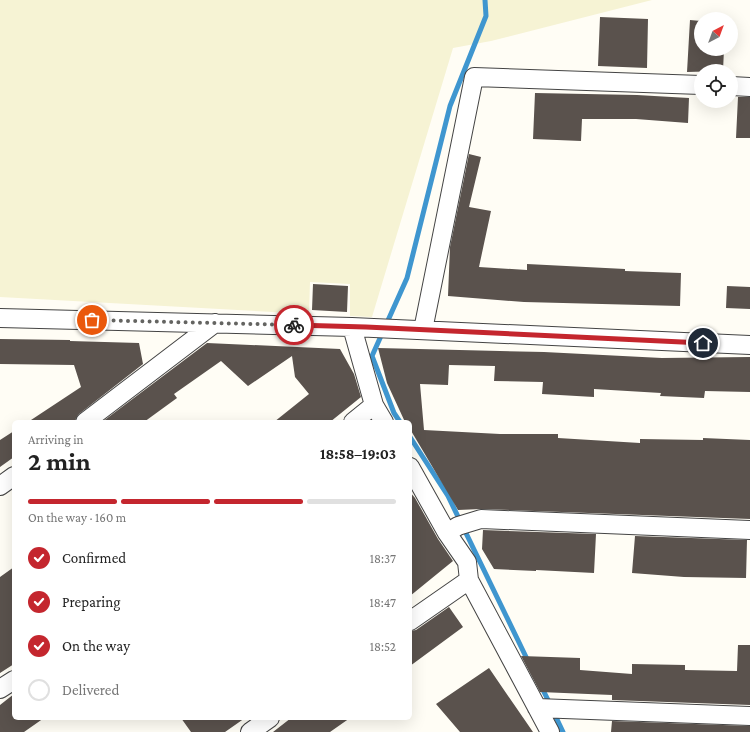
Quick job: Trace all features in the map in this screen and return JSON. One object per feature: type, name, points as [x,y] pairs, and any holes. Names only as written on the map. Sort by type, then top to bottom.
[{"type":"street","points":[[423,330],[474,77],[694,85]]},
{"type":"street","points":[[738,86],[750,87]]},
{"type":"street","points":[[0,318],[352,326],[750,345]]},
{"type":"street","points":[[88,420],[216,323]]},
{"type":"street","points":[[352,326],[374,405],[383,420]]},
{"type":"street","points":[[355,420],[374,405]]},
{"type":"street","points":[[412,470],[453,530],[467,562],[469,580],[550,732]]},
{"type":"street","points":[[0,486],[12,477]]},
{"type":"street","points":[[453,530],[481,519],[750,530]]},
{"type":"street","points":[[412,620],[469,580]]},
{"type":"street","points":[[0,689],[12,681]]},
{"type":"street","points":[[537,708],[750,716]]},
{"type":"street","points":[[250,732],[267,720]]},
{"type":"shaded area","points":[[0,0],[652,0],[491,41],[453,48],[372,317],[350,316],[350,284],[310,282],[309,314],[0,297]]},
{"type":"building","points":[[600,17],[648,19],[647,68],[598,66]]},
{"type":"building","points":[[690,20],[694,20],[694,56],[724,56],[723,64],[694,64],[694,72],[687,72]]},
{"type":"building","points":[[535,93],[637,95],[689,98],[688,123],[636,119],[582,119],[581,141],[533,139]]},
{"type":"building","points":[[738,97],[750,97],[750,138],[736,138]]},
{"type":"building","points":[[469,154],[481,157],[469,207],[491,211],[479,267],[527,270],[527,264],[625,269],[625,271],[681,273],[680,306],[524,302],[448,296],[450,247]]},
{"type":"building","points":[[313,284],[348,286],[347,312],[312,310]]},
{"type":"building","points":[[727,286],[750,287],[750,309],[726,308]]},
{"type":"building","points":[[0,339],[139,343],[143,364],[79,414],[76,420],[31,420],[81,387],[74,365],[0,364]]},
{"type":"building","points":[[207,343],[340,349],[354,374],[361,397],[332,420],[276,420],[309,394],[295,377],[292,356],[248,386],[221,361],[174,394],[177,398],[147,420],[105,420]]},
{"type":"building","points":[[378,348],[544,352],[662,358],[750,357],[750,392],[705,391],[704,398],[660,396],[661,393],[594,389],[594,397],[542,394],[543,382],[494,381],[495,366],[449,365],[448,385],[420,384],[424,430],[500,434],[558,434],[558,438],[640,443],[640,439],[703,440],[703,438],[750,440],[750,519],[481,509],[458,510],[412,432],[412,420],[404,420],[387,383]]},
{"type":"building","points":[[12,432],[12,458],[0,467],[0,440]]},
{"type":"building","points":[[412,494],[438,539],[453,561],[412,594]]},
{"type":"building","points":[[483,530],[596,534],[594,573],[494,569],[482,549]]},
{"type":"building","points":[[635,536],[747,540],[746,578],[684,577],[632,573]]},
{"type":"building","points":[[12,568],[12,665],[0,673],[0,577]]},
{"type":"building","points":[[449,607],[463,627],[412,665],[412,631],[416,630]]},
{"type":"building","points":[[738,645],[750,645],[750,705],[612,700],[612,695],[540,692],[521,656],[580,658],[580,670],[632,674],[632,664],[685,665],[685,670],[737,671]]},
{"type":"building","points":[[489,668],[533,732],[460,732],[436,704]]},
{"type":"building","points":[[12,696],[12,720],[41,720],[24,732],[0,732],[0,705]]},
{"type":"building","points":[[182,720],[242,720],[225,732],[191,732]]},
{"type":"building","points":[[288,720],[347,720],[330,732],[273,732]]},
{"type":"building","points":[[612,721],[750,726],[750,732],[611,732]]},
{"type":"waterway","points":[[399,420],[394,413],[372,356],[407,278],[450,106],[486,16],[485,0]]},
{"type":"waterway","points":[[412,440],[448,496],[528,661]]},
{"type":"waterway","points":[[541,686],[550,704]]},
{"type":"waterway","points":[[554,713],[563,732]]},
{"type":"way so far","points":[[92,320],[294,325]]},
{"type":"route","points":[[294,325],[703,343]]}]
